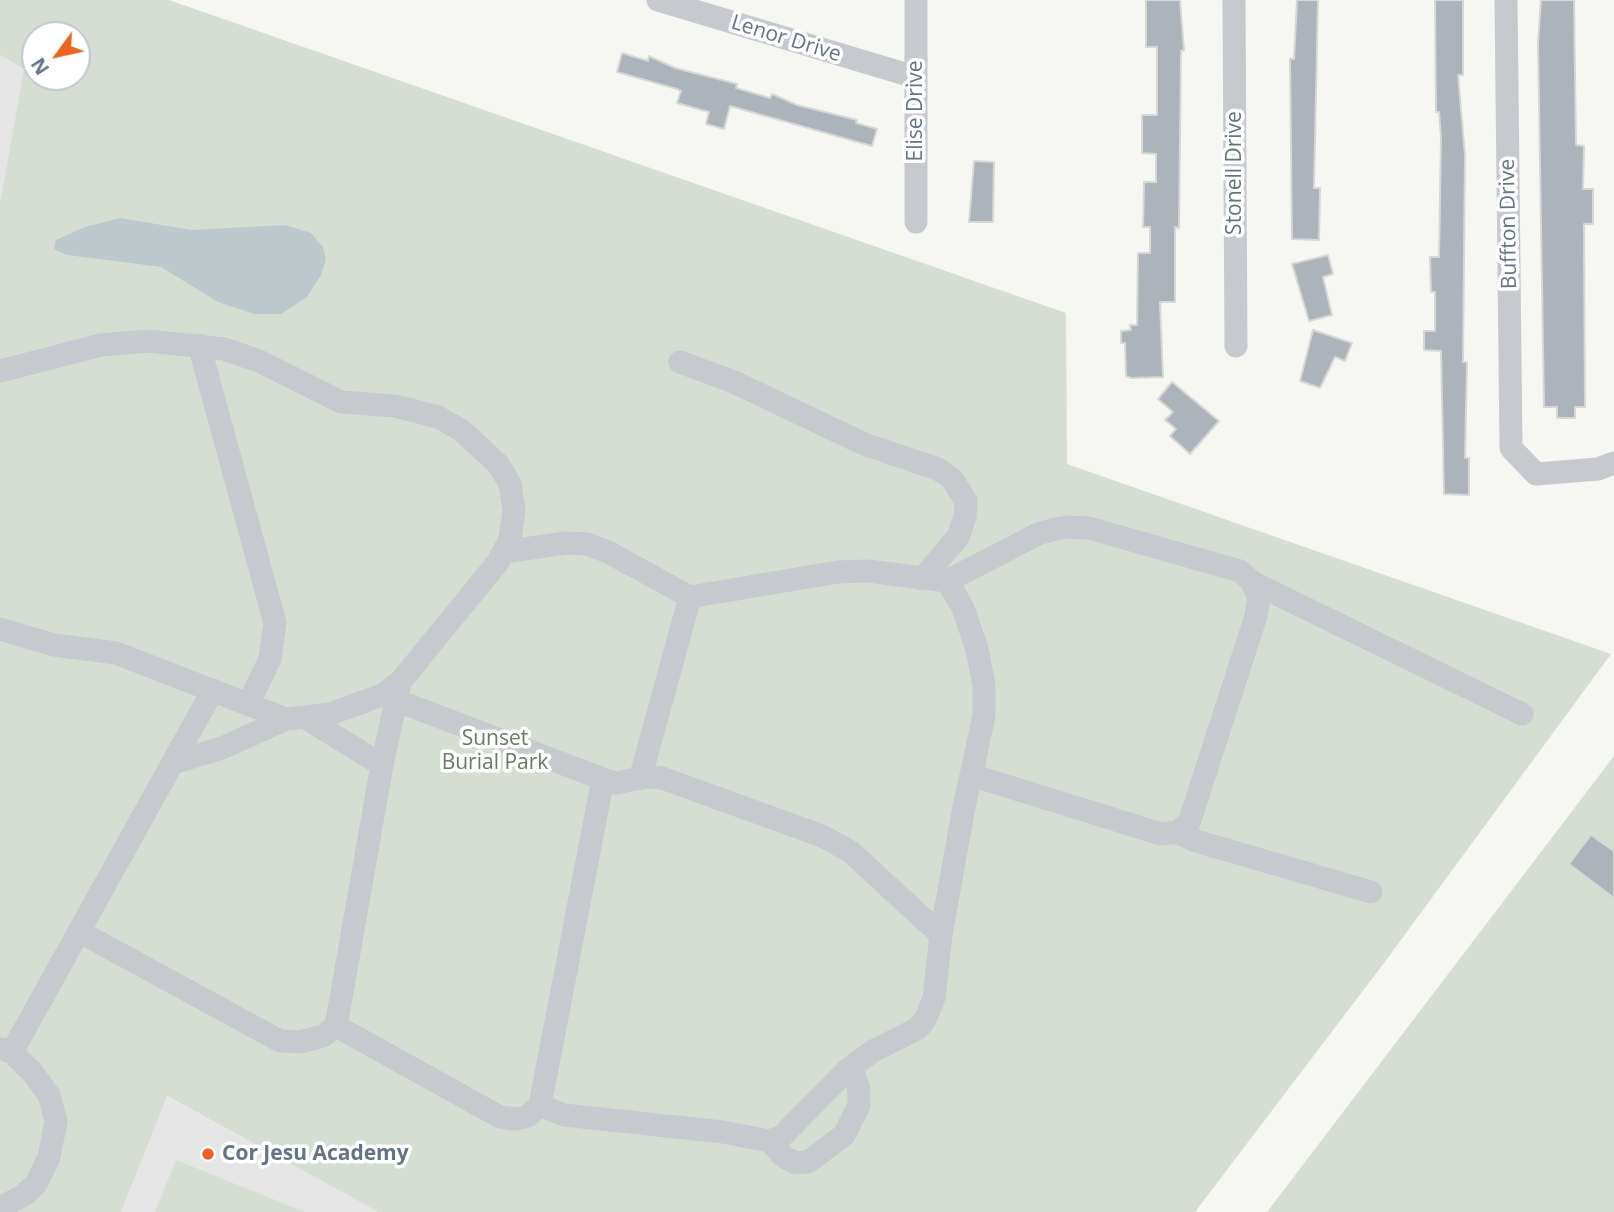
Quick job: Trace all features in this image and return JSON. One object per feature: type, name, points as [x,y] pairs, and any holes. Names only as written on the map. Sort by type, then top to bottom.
[{"type":"street","name":"Lenor Drive","points":[[658,0],[915,77]]},
{"type":"street","name":"Elise Drive","points":[[916,0],[916,222]]},
{"type":"street","name":"Stonell Drive","points":[[1234,0],[1236,345]]},
{"type":"street","name":"Buffton Drive","points":[[1506,0],[1511,448],[1536,474],[1598,469],[1614,463]]},
{"type":"street","points":[[0,371],[101,345],[148,341],[224,349],[259,361],[341,402],[413,409],[438,416],[461,430],[491,456],[510,485],[513,511],[511,530],[503,552],[471,598],[393,692],[356,707],[295,718],[222,748],[173,762]]},
{"type":"street","points":[[199,345],[275,623],[270,659],[248,704]]},
{"type":"street","points":[[680,362],[734,382],[864,444],[938,469],[952,479],[966,501],[965,517],[953,544],[922,579]]},
{"type":"street","points":[[503,552],[566,543],[587,544],[608,552],[690,597],[838,572],[868,571],[947,581],[1040,533],[1066,527],[1089,528],[1240,571],[1252,582],[1522,714]]},
{"type":"street","points":[[540,1105],[564,1115],[723,1132],[769,1141],[781,1138],[822,1092],[851,1067],[873,1051],[917,1029],[925,1020],[934,998],[941,935],[984,716],[984,685],[977,649],[963,608],[947,581]]},
{"type":"street","points":[[971,775],[1161,834],[1177,832],[1189,823],[1195,812],[1256,616],[1259,598],[1252,582]]},
{"type":"street","points":[[640,779],[690,597]]},
{"type":"street","points":[[0,629],[54,645],[116,653],[248,704],[295,718],[382,765]]},
{"type":"street","points":[[0,1208],[24,1195],[36,1184],[49,1157],[56,1121],[49,1095],[32,1072],[6,1051],[80,932],[213,690]]},
{"type":"street","points":[[80,932],[280,1041],[300,1042],[323,1036],[337,1026],[393,692]]},
{"type":"street","points":[[393,692],[603,779],[616,783],[662,778],[822,836],[851,852],[941,935]]},
{"type":"street","points":[[337,1026],[500,1117],[517,1119],[528,1116],[540,1105],[603,779]]},
{"type":"street","points":[[1177,832],[1196,841],[1371,892]]},
{"type":"street","points":[[769,1141],[784,1157],[796,1163],[808,1163],[844,1135],[859,1105],[859,1089],[851,1067]]},
{"type":"shaded area","points":[[0,55],[21,67],[21,86],[0,202]]},
{"type":"shaded area","points":[[120,218],[192,230],[285,225],[311,233],[323,247],[326,259],[321,275],[307,297],[281,314],[254,314],[218,302],[161,267],[67,255],[54,249],[56,240],[85,227]]},
{"type":"shaded area","name":"Cor Jesu Academy","points":[[166,1096],[378,1212],[121,1212]]},
{"type":"green space","name":"Sunset Burial Park","points":[[0,0],[169,0],[1066,313],[1067,464],[1611,654],[1384,963],[1195,1212],[378,1212],[167,1096],[121,1212],[0,1212],[0,202],[21,86],[21,91],[91,91],[91,21],[21,21],[21,67],[0,55]]},
{"type":"green space","points":[[1614,756],[1614,1212],[1267,1212]]},
{"type":"green space","points":[[176,1160],[305,1212],[155,1212]]},
{"type":"building","points":[[1146,0],[1180,0],[1184,50],[1181,51],[1179,228],[1175,227],[1175,302],[1160,302],[1163,377],[1131,378],[1126,376],[1125,343],[1121,343],[1121,331],[1131,330],[1130,325],[1137,325],[1138,253],[1150,253],[1150,227],[1143,227],[1144,182],[1156,182],[1156,154],[1142,153],[1142,115],[1157,115],[1157,47],[1146,47]]},
{"type":"building","points":[[1297,0],[1318,0],[1314,188],[1320,188],[1319,240],[1292,239],[1290,59],[1294,59]]},
{"type":"building","points":[[1435,0],[1463,0],[1463,75],[1458,75],[1465,155],[1463,362],[1467,362],[1465,458],[1469,458],[1469,495],[1444,494],[1441,351],[1424,350],[1424,331],[1435,331],[1435,292],[1431,292],[1430,257],[1439,257],[1441,138],[1439,112],[1436,112]]},
{"type":"building","points":[[1541,0],[1574,0],[1576,145],[1584,146],[1583,189],[1593,189],[1593,224],[1584,224],[1585,407],[1575,407],[1575,418],[1557,418],[1557,407],[1544,407],[1538,43]]},
{"type":"building","points":[[622,53],[648,61],[649,56],[675,68],[737,84],[736,88],[770,98],[772,94],[797,105],[857,120],[856,123],[877,129],[872,146],[730,106],[724,129],[706,124],[709,112],[677,103],[681,91],[617,72]]},
{"type":"building","points":[[974,161],[994,162],[993,222],[969,222]]},
{"type":"building","points":[[1328,255],[1333,274],[1323,277],[1332,315],[1309,321],[1292,264]]},
{"type":"building","points":[[1313,330],[1352,343],[1345,361],[1335,357],[1320,388],[1300,381]]},
{"type":"building","points":[[1172,382],[1219,421],[1190,454],[1170,436],[1176,429],[1165,420],[1173,412],[1158,399]]},
{"type":"building","points":[[1591,835],[1614,851],[1614,898],[1569,864]]},
{"type":"place","name":"Cor Jesu Academy","points":[[208,1154]]}]
